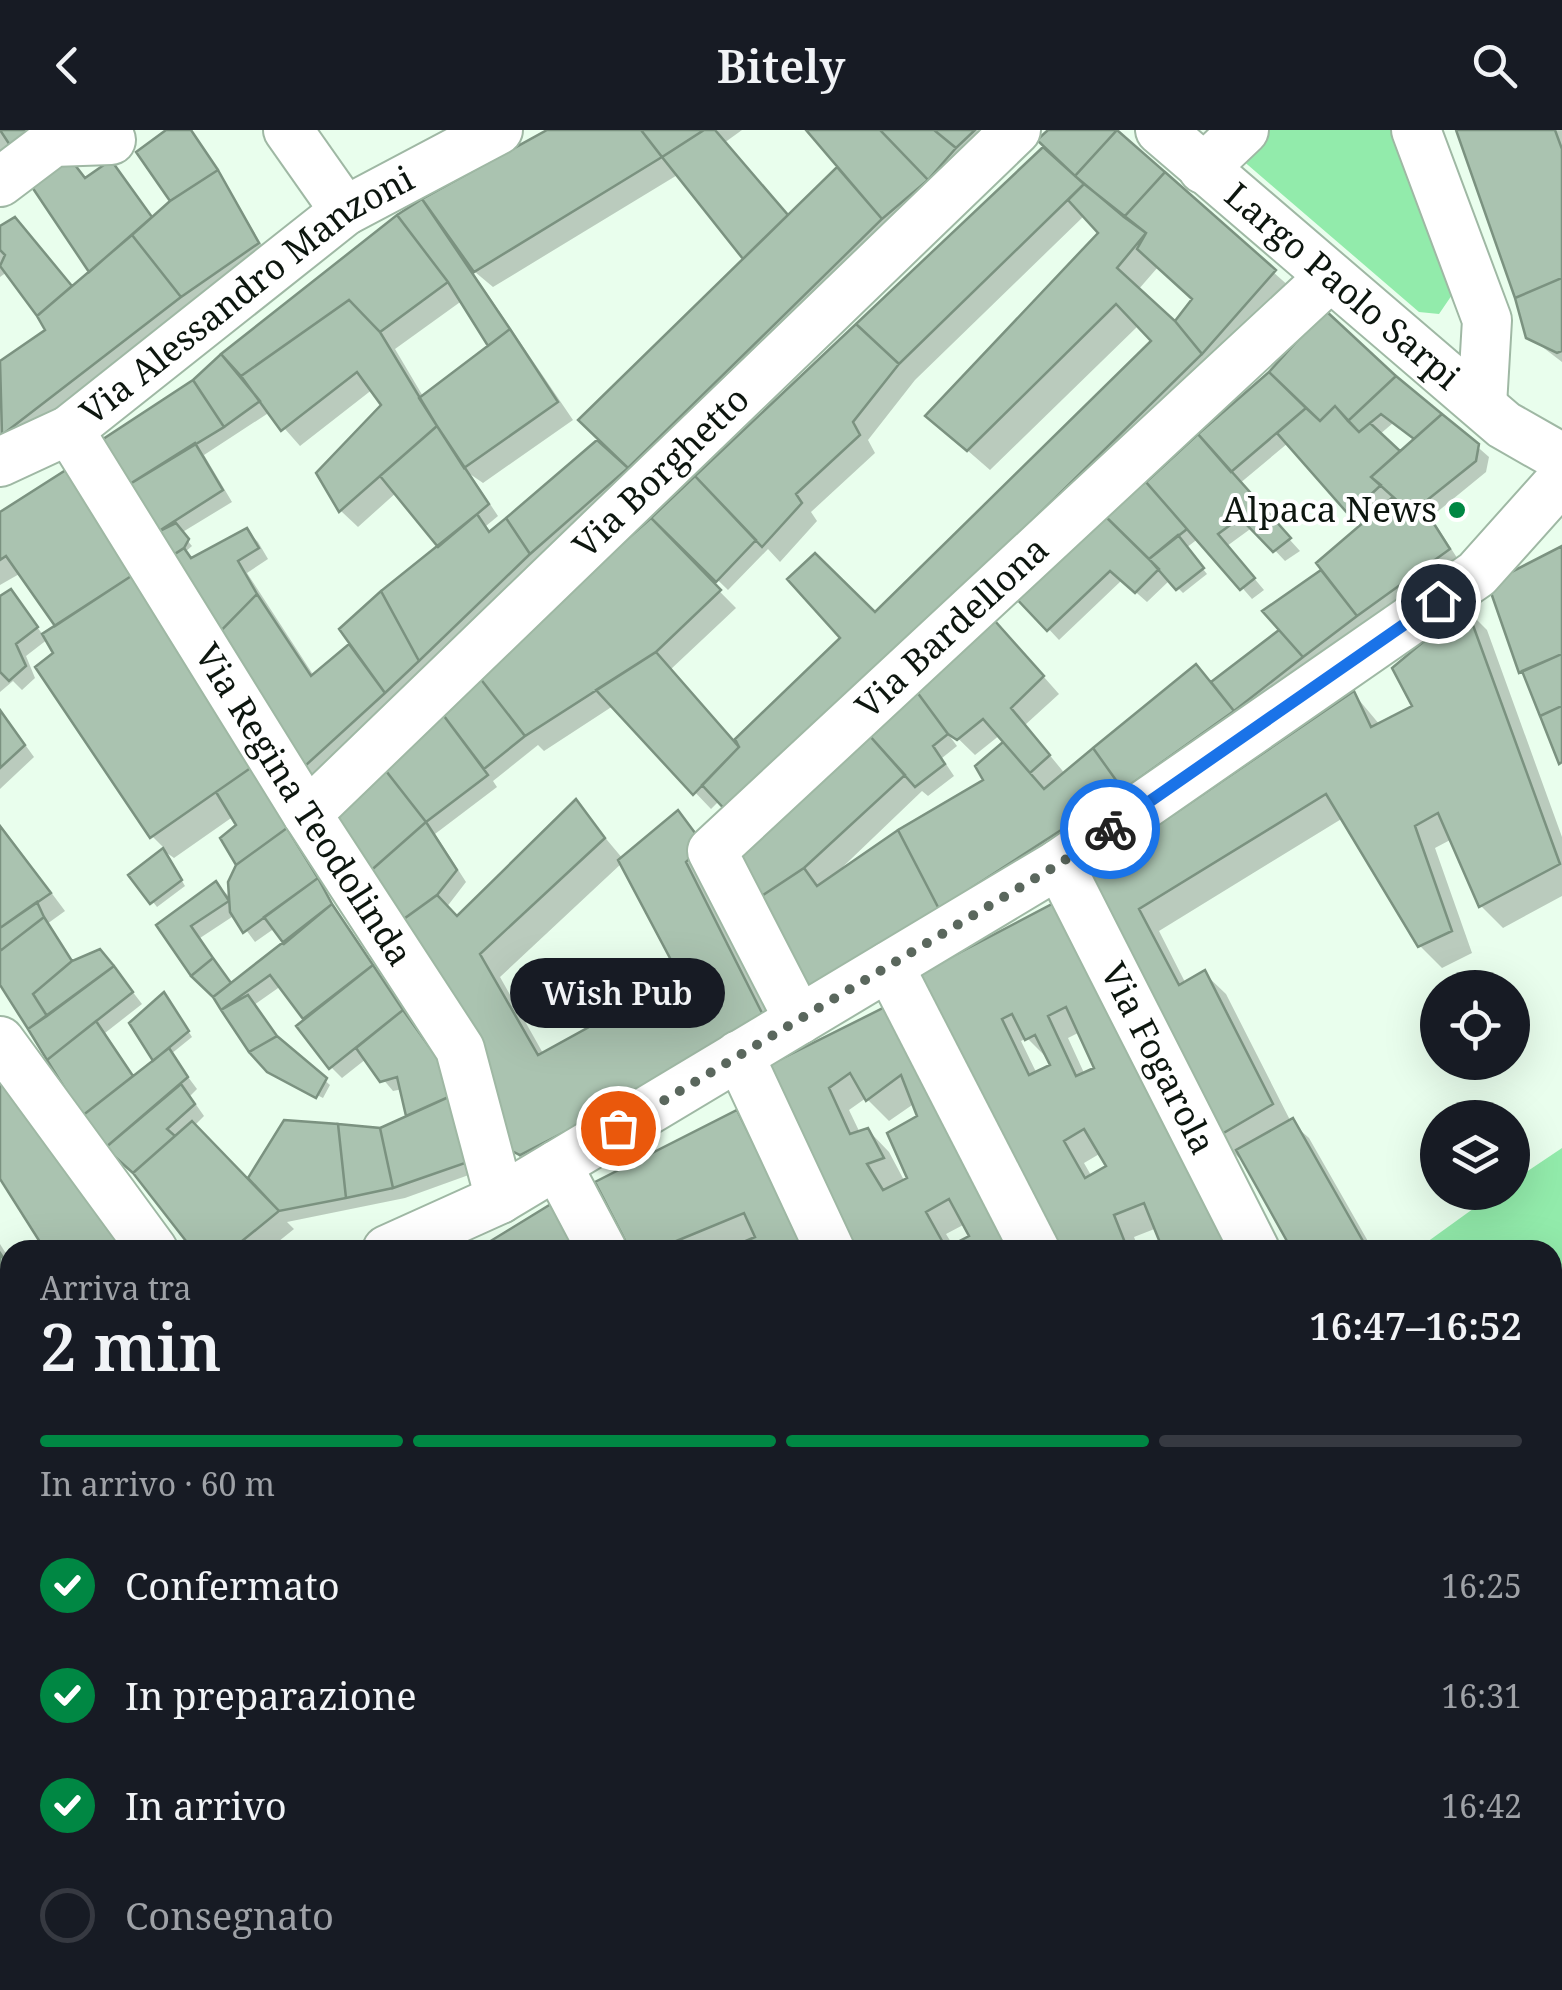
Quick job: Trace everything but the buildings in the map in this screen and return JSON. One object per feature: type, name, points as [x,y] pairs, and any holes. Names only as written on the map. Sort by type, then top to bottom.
[{"type":"street","points":[[288,130],[345,211]]},
{"type":"street","name":"Via Alessandro Manzoni","points":[[0,462],[69,430],[345,211],[498,130]]},
{"type":"street","name":"Via Borghetto","points":[[307,814],[1016,130]]},
{"type":"street","name":"Largo Paolo Sarpi","points":[[1160,130],[1504,424],[1562,458]]},
{"type":"street","name":"Largo Paolo Sarpi","points":[[1204,169],[1244,130]]},
{"type":"street","name":"Largo Paolo Sarpi","points":[[1416,130],[1487,320],[1482,405]]},
{"type":"street","points":[[0,182],[53,142],[113,134]]},
{"type":"street","name":"Via Bardellona","points":[[798,1020],[712,851],[1330,277]]},
{"type":"street","name":"Via Regina Teodolinda","points":[[69,430],[307,814],[460,1049],[500,1199]]},
{"type":"street","points":[[409,1240],[500,1199],[1059,864],[1477,574],[1562,480]]},
{"type":"street","name":"Via Fogarola","points":[[1059,864],[1250,1240]]},
{"type":"street","points":[[889,966],[1031,1240]]},
{"type":"street","points":[[0,1041],[146,1240]]},
{"type":"street","points":[[739,1056],[825,1240]]},
{"type":"street","points":[[557,1164],[597,1240]]},
{"type":"green space","points":[[1270,130],[1391,130],[1454,292],[1439,314],[1419,312],[1241,159]]},
{"type":"green space","points":[[1562,1148],[1562,1240],[1430,1240],[1471,1210],[1530,1210],[1530,1170]]},
{"type":"way so far","points":[[618,1128],[1059,864],[1110,829]]},
{"type":"place","name":"Alpaca News","points":[[1457,510]]},
{"type":"place","name":"Wish Pub","points":[[618,1128]]},
{"type":"route","points":[[1110,829],[1438,601]]}]
